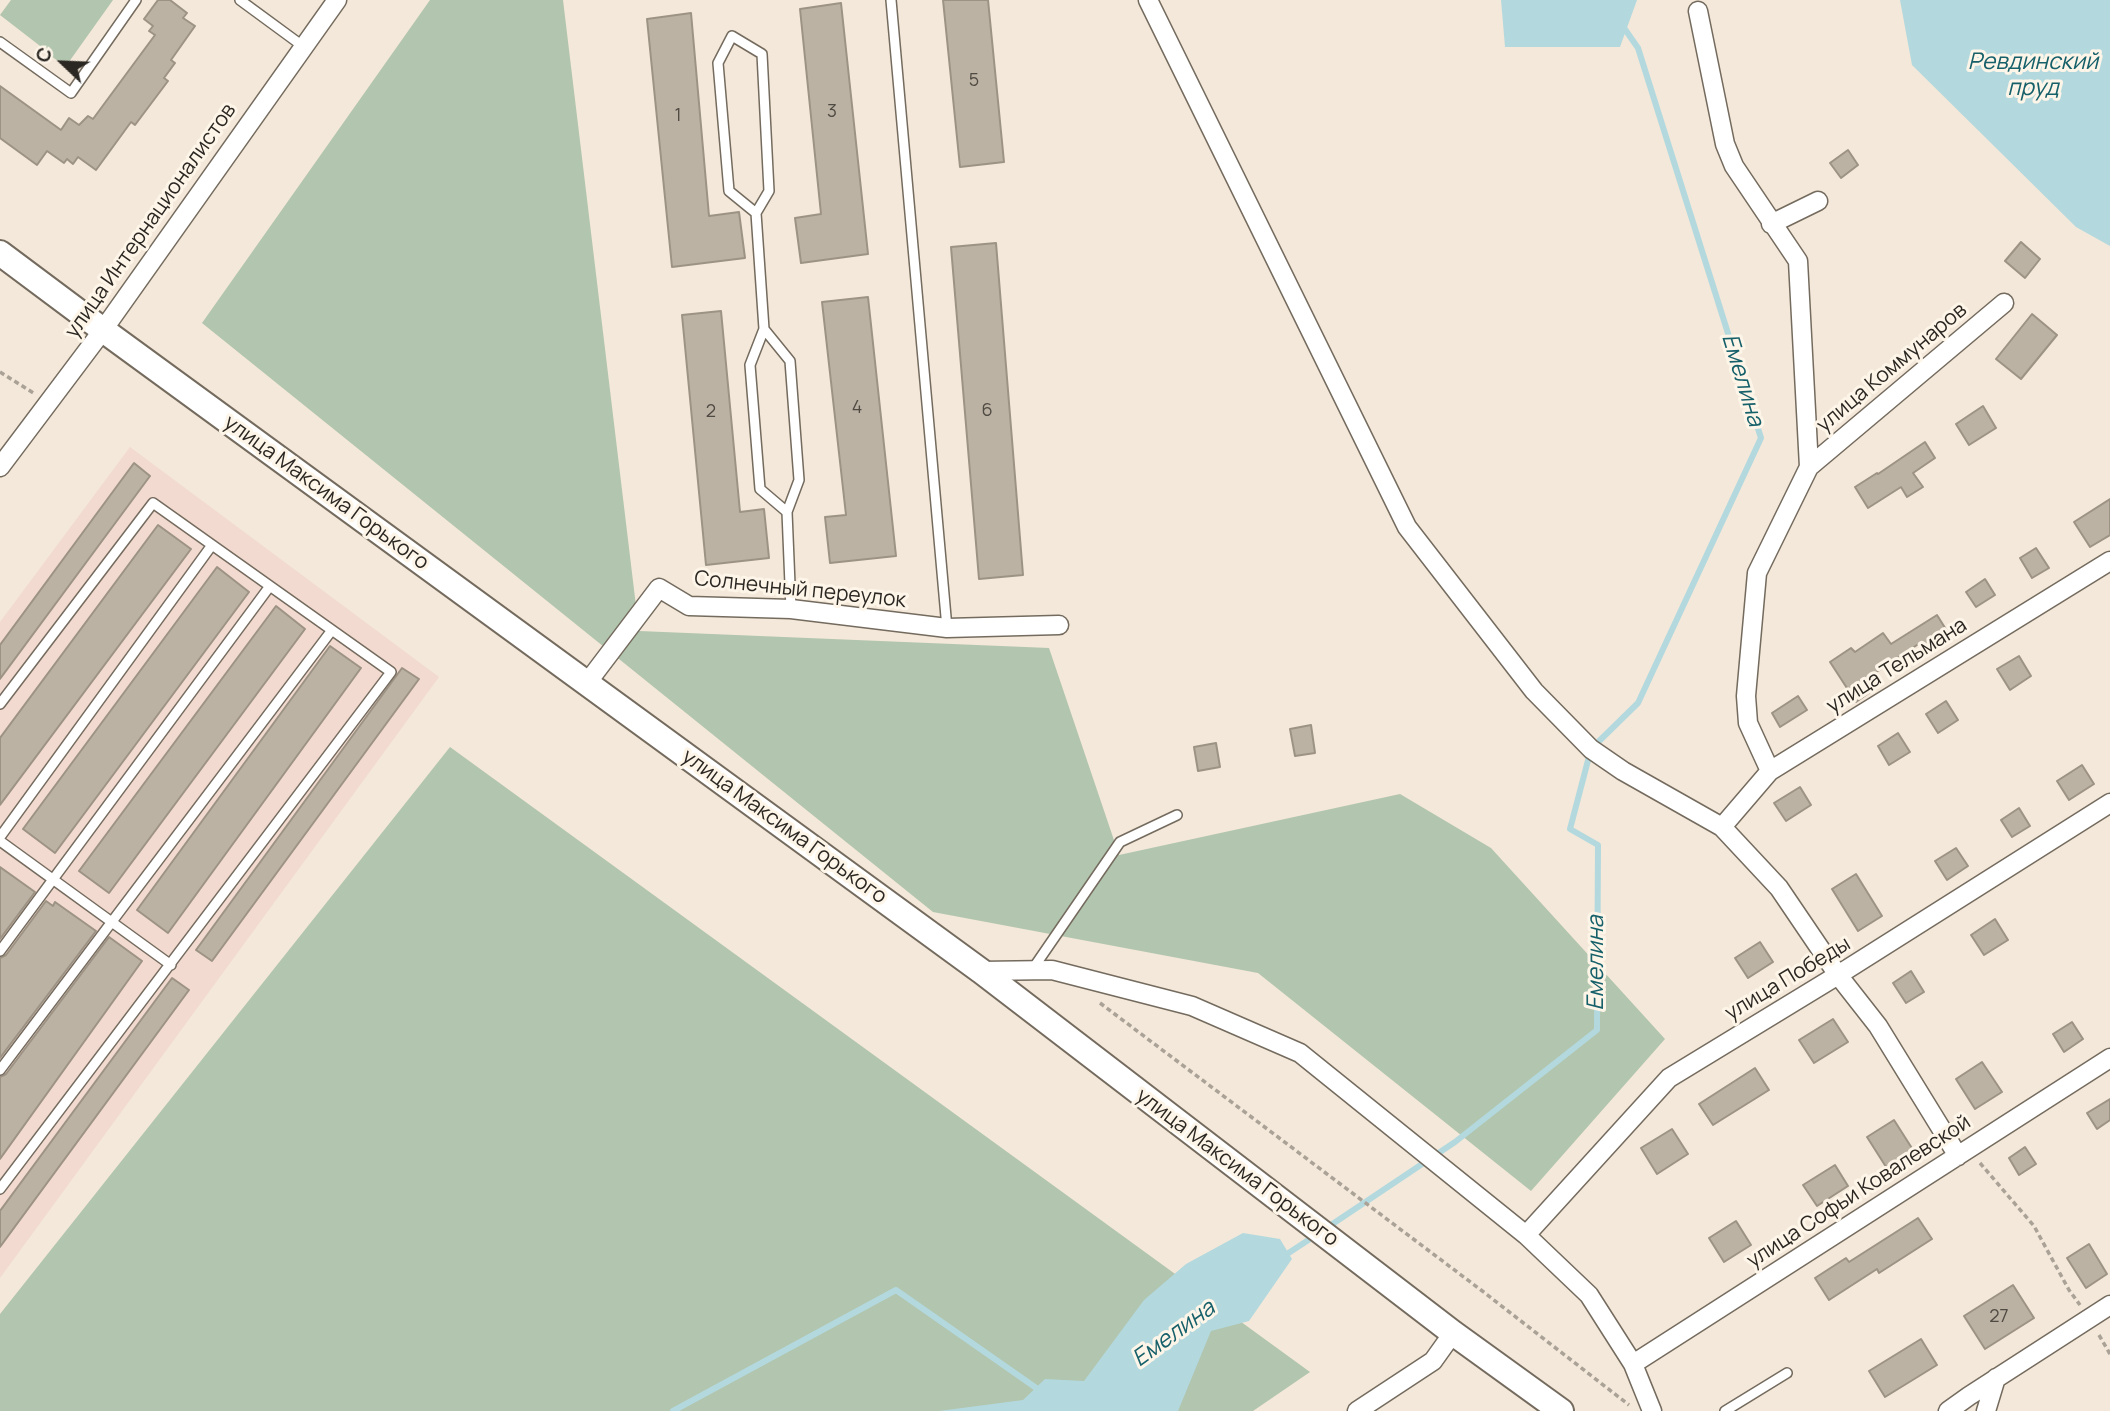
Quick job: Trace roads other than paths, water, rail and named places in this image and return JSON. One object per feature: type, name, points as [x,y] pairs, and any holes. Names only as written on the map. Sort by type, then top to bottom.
[{"type":"main road","name":"улица Максима Горького","points":[[0,253],[981,971],[1453,1333],[1561,1411]]},
{"type":"street","name":"улица Интернационалистов","points":[[0,467],[103,330],[337,0]]},
{"type":"street","points":[[1148,0],[1407,527],[1534,691],[1591,749],[1623,771],[1722,827],[1779,888],[1838,975],[1878,1026],[1963,1153]]},
{"type":"street","points":[[1698,11],[1725,144],[1734,166],[1798,261],[1809,467],[1758,573],[1746,696],[1748,723],[1770,771]]},
{"type":"street","points":[[1771,224],[1818,201]]},
{"type":"street","name":"улица Коммунаров","points":[[1809,467],[2004,303]]},
{"type":"street","name":"улица Тельмана","points":[[1722,827],[1770,771],[2110,561]]},
{"type":"street","name":"Солнечный переулок","points":[[587,683],[659,588],[689,606],[791,609],[947,628],[1059,625]]},
{"type":"street","name":"улица Победы","points":[[1526,1236],[1669,1077],[1838,975],[2110,803]]},
{"type":"street","points":[[981,971],[1052,970],[1192,1006],[1300,1053],[1526,1236],[1589,1295],[1633,1364],[1653,1411]]},
{"type":"street","name":"улица Софьи Ковалевской","points":[[1633,1364],[2110,1058]]},
{"type":"street","points":[[1948,1411],[2110,1305]]},
{"type":"street","points":[[1357,1411],[1433,1361],[1453,1333]]},
{"type":"street","points":[[1986,1411],[1996,1378]]},
{"type":"lane","points":[[0,42],[71,93],[136,0]]},
{"type":"lane","points":[[240,0],[304,47]]},
{"type":"lane","points":[[891,0],[947,628]]},
{"type":"lane","points":[[756,214],[729,191],[719,63],[732,36],[762,54],[769,191],[756,214],[764,329],[750,365],[760,489],[787,512]]},
{"type":"lane","points":[[764,329],[790,362],[799,480],[787,512],[791,609]]},
{"type":"lane","points":[[0,704],[153,503],[391,672],[0,1189]]},
{"type":"lane","points":[[171,965],[0,839],[212,545]]},
{"type":"lane","points":[[0,951],[270,586]]},
{"type":"lane","points":[[0,1070],[332,630]]},
{"type":"lane","points":[[1032,970],[1120,842],[1177,815]]},
{"type":"lane","points":[[1725,1411],[1787,1373]]},
{"type":"water","points":[[1501,0],[1637,0],[1620,47],[1505,47]]},
{"type":"water","name":"Ревдинский пруд","points":[[1900,0],[2110,0],[2110,246],[2076,227],[1912,65]]},
{"type":"water","points":[[1243,1233],[1280,1239],[1292,1259],[1249,1321],[1211,1331],[1178,1411],[939,1411],[1023,1400],[1045,1379],[1084,1381],[1144,1300],[1186,1264]]},
{"type":"waterway","name":"Емелина","points":[[1325,1229],[1455,1142],[1597,1030],[1598,845],[1570,829],[1591,749],[1638,703],[1761,438],[1638,48],[1622,25]]},
{"type":"waterway","name":"Емелина","points":[[1284,1256],[1316,1235]]},
{"type":"waterway","name":"Емелина","points":[[673,1411],[896,1290],[1042,1392]]}]
